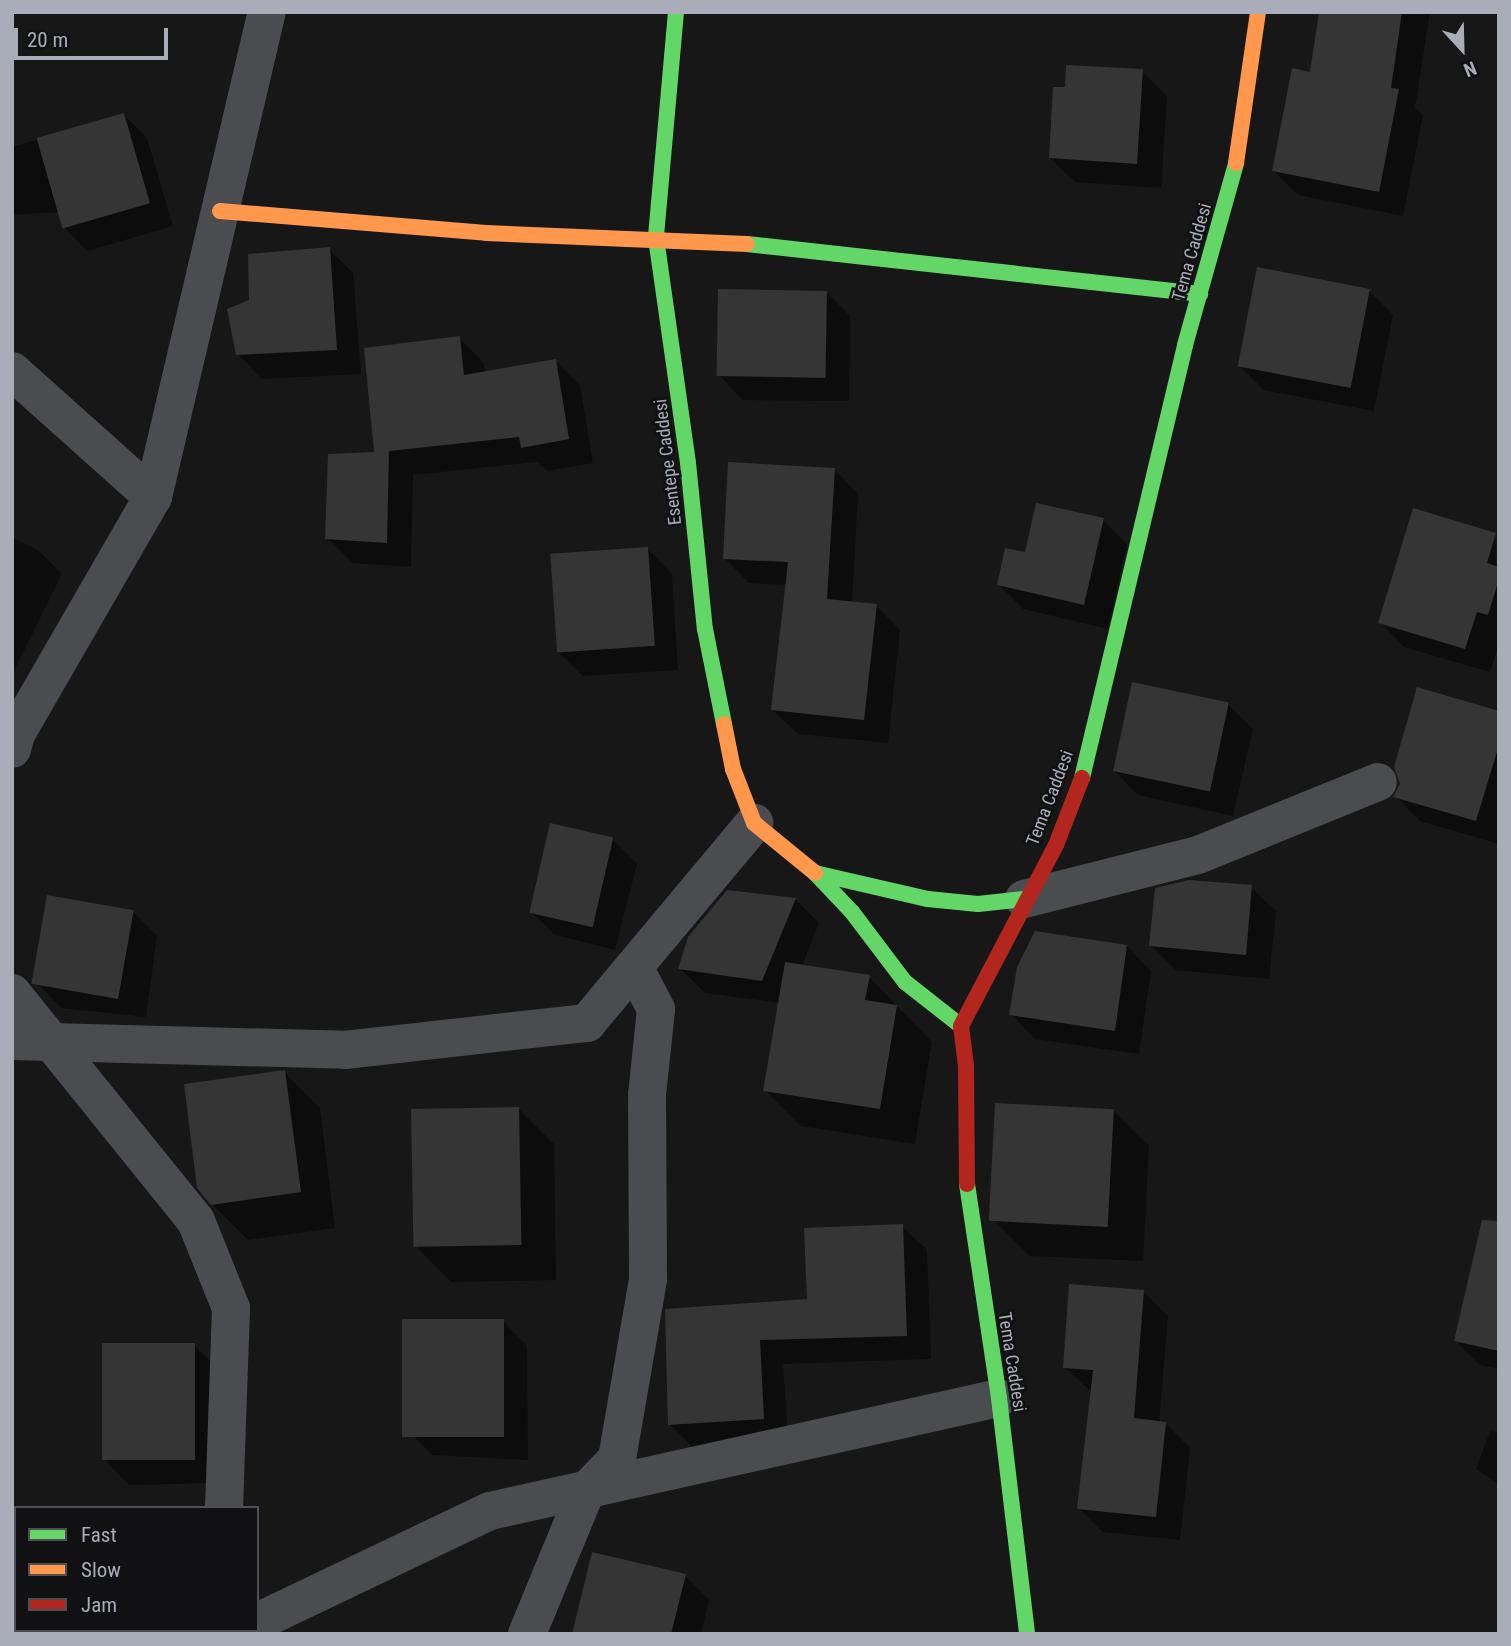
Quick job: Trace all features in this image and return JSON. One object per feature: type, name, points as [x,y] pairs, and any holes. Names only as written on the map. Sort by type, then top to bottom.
[{"type":"street","points":[[12,749],[16,734],[153,497],[267,12]]},
{"type":"street","name":"Esentepe Caddesi","points":[[676,12],[656,238],[718,705],[733,769],[754,823],[815,873],[852,912],[905,982],[961,1026]]},
{"type":"street","name":"Tema Caddesi","points":[[1027,1634],[999,1398],[967,1203],[966,1066],[961,1026],[1024,899],[1056,845],[1083,776],[1200,294],[1238,158],[1258,12]]},
{"type":"street","points":[[220,211],[486,233],[656,238],[927,260],[1013,276],[1200,294]]},
{"type":"street","points":[[12,371],[153,497]]},
{"type":"street","points":[[815,873],[928,900],[978,904],[1024,899],[1198,855],[1377,782]]},
{"type":"street","points":[[29,1040],[345,1050],[587,1023],[754,823]]},
{"type":"street","points":[[527,1634],[586,1491],[618,1459],[648,1279],[647,1095],[656,1009],[634,967]]},
{"type":"street","points":[[12,993],[29,1040],[196,1221],[231,1308],[224,1506]]},
{"type":"street","points":[[259,1621],[490,1511],[999,1398]]},
{"type":"building","points":[[1319,12],[1402,12],[1391,88],[1399,89],[1379,192],[1272,171],[1292,68],[1310,72]]},
{"type":"building","points":[[1066,65],[1143,69],[1137,164],[1049,158],[1053,87],[1065,87]]},
{"type":"building","points":[[124,113],[150,203],[62,228],[37,138]]},
{"type":"building","points":[[330,247],[337,350],[236,355],[227,309],[249,300],[248,254]]},
{"type":"building","points":[[1257,267],[1370,289],[1351,388],[1238,366]]},
{"type":"building","points":[[718,289],[827,291],[825,378],[716,376]]},
{"type":"building","points":[[460,336],[464,375],[556,359],[569,439],[521,448],[519,437],[389,451],[387,543],[325,539],[328,454],[374,452],[364,348]]},
{"type":"building","points":[[728,462],[835,468],[827,599],[877,604],[864,720],[771,710],[788,562],[723,559]]},
{"type":"building","points":[[1036,503],[1104,518],[1084,605],[997,585],[1005,548],[1025,552]]},
{"type":"building","points":[[1413,508],[1496,533],[1487,563],[1499,567],[1499,579],[1488,615],[1477,612],[1465,649],[1378,623]]},
{"type":"building","points":[[648,547],[655,646],[557,653],[550,554]]},
{"type":"building","points":[[1132,682],[1229,703],[1210,792],[1113,771]]},
{"type":"building","points":[[1417,687],[1499,711],[1499,745],[1476,821],[1393,797],[1400,784],[1394,767]]},
{"type":"building","points":[[550,823],[613,838],[593,927],[529,913]]},
{"type":"building","points":[[1189,880],[1252,885],[1246,955],[1149,946],[1155,888]]},
{"type":"building","points":[[727,890],[796,898],[762,981],[678,969],[688,937]]},
{"type":"building","points":[[47,895],[134,910],[118,999],[31,984]]},
{"type":"building","points":[[1035,931],[1127,945],[1115,1031],[1009,1015],[1017,967]]},
{"type":"building","points":[[785,962],[870,975],[865,1000],[897,1005],[880,1109],[763,1091]]},
{"type":"building","points":[[285,1070],[301,1192],[211,1205],[197,1188],[184,1084]]},
{"type":"building","points":[[995,1103],[1114,1109],[1108,1227],[989,1221]]},
{"type":"building","points":[[519,1107],[521,1245],[413,1247],[411,1109]]},
{"type":"building","points":[[1482,1220],[1499,1221],[1499,1351],[1454,1341]]},
{"type":"building","points":[[903,1224],[907,1336],[760,1340],[764,1419],[668,1425],[665,1309],[807,1299],[804,1228]]},
{"type":"building","points":[[1069,1284],[1144,1290],[1134,1418],[1166,1422],[1156,1517],[1077,1509],[1093,1370],[1063,1368]]},
{"type":"building","points":[[402,1319],[504,1319],[504,1437],[402,1437]]},
{"type":"building","points":[[102,1343],[195,1343],[195,1460],[102,1460]]},
{"type":"building","points":[[592,1552],[686,1574],[671,1634],[572,1634]]},
{"type":"traffic: fast","points":[[676,12],[656,238],[688,463],[705,629],[724,724]]},
{"type":"traffic: fast","points":[[1082,778],[1185,345],[1236,163]]},
{"type":"traffic: fast","points":[[747,244],[1200,294]]},
{"type":"traffic: fast","points":[[961,1026],[905,982],[852,912],[815,873],[928,899],[978,904],[1024,899]]},
{"type":"traffic: fast","points":[[967,1184],[999,1398],[1027,1634]]},
{"type":"traffic: slow","points":[[1236,163],[1258,12]]},
{"type":"traffic: slow","points":[[220,211],[486,233],[747,244]]},
{"type":"traffic: slow","points":[[724,724],[733,769],[754,823],[815,873]]},
{"type":"traffic: jam","points":[[967,1184],[966,1066],[961,1026],[1056,845],[1082,778]]}]
